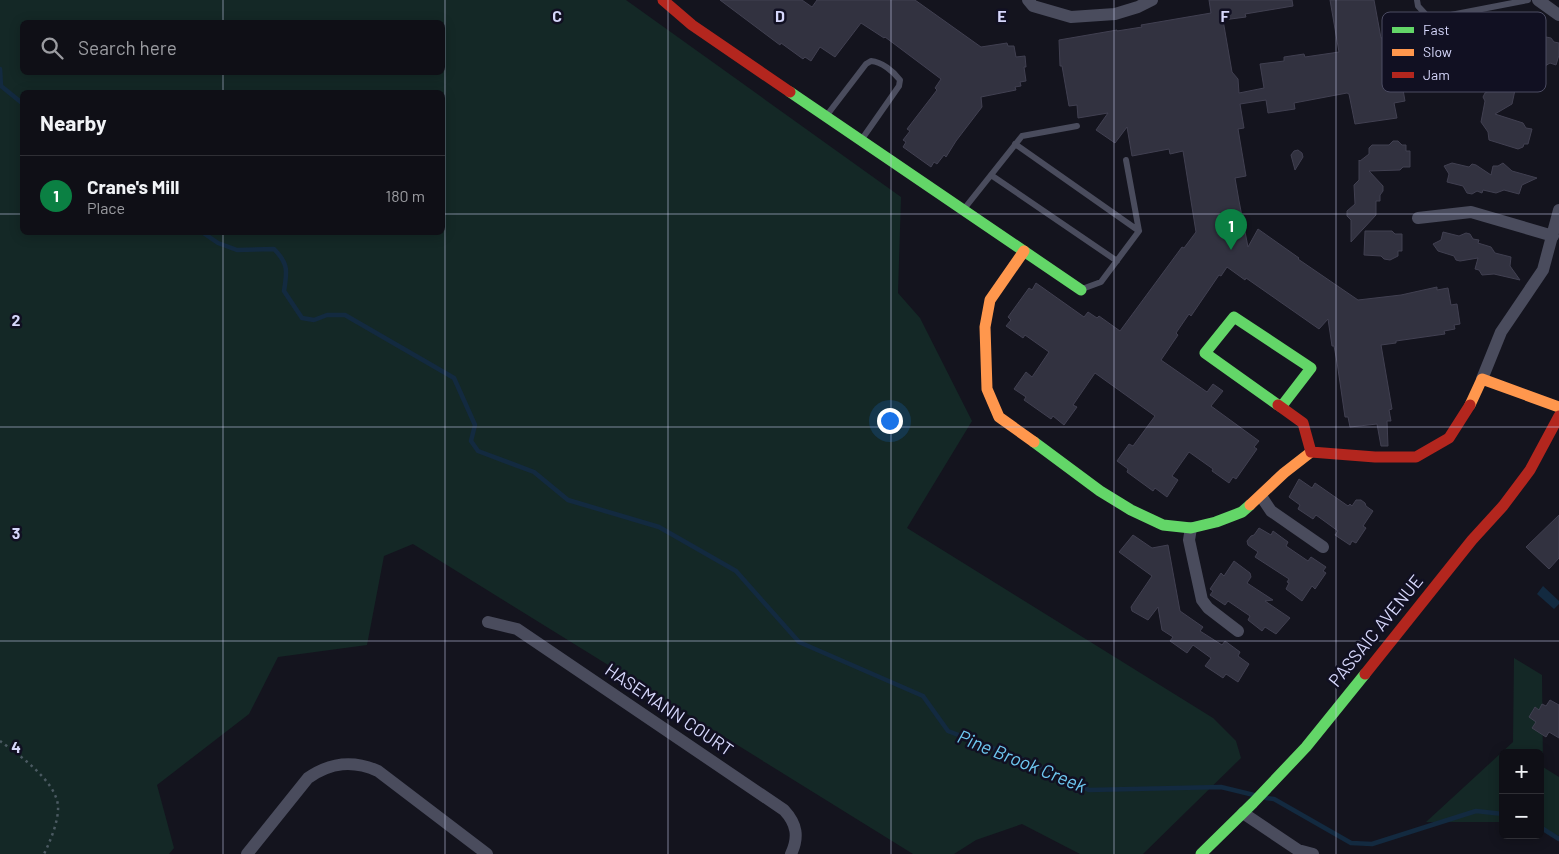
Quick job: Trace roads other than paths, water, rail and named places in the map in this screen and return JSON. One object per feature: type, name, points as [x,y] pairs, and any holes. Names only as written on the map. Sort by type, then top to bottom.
[{"type":"street","points":[[663,0],[692,25],[1081,290]]},
{"type":"street","points":[[1028,0],[1033,6],[1071,17],[1115,14],[1138,7],[1152,0]]},
{"type":"street","points":[[1538,0],[1559,15]]},
{"type":"street","points":[[1024,251],[990,300],[985,327],[987,389],[999,417],[1100,491],[1131,510],[1163,525],[1192,528],[1216,522],[1242,512],[1284,473],[1311,452],[1375,458],[1416,457],[1449,438],[1468,410],[1501,332],[1542,270],[1559,210]]},
{"type":"street","points":[[1418,218],[1471,212],[1553,236]]},
{"type":"street","points":[[1280,407],[1311,368],[1234,317],[1205,353],[1280,407],[1303,423],[1311,452]]},
{"type":"street","points":[[1482,379],[1559,407]]},
{"type":"street","name":"PASSAIC AVENUE","points":[[1201,854],[1306,747],[1472,540],[1504,506],[1530,470],[1559,416]]},
{"type":"street","points":[[1261,496],[1272,511],[1323,547]]},
{"type":"street","points":[[1192,528],[1189,540],[1202,600],[1208,608],[1238,631]]},
{"type":"street","name":"HASEMANN COURT","points":[[488,622],[517,628],[784,810],[791,818],[797,835],[791,854]]},
{"type":"street","points":[[247,854],[308,778],[330,766],[354,764],[367,766],[378,772],[487,854]]},
{"type":"street","points":[[1243,813],[1298,850],[1313,854]]},
{"type":"lane","points":[[1417,0],[1418,6],[1424,12]]},
{"type":"lane","points":[[1466,12],[1528,0]]},
{"type":"lane","points":[[826,116],[866,64],[871,61],[878,62],[896,74],[900,80],[899,86],[861,140]]},
{"type":"lane","points":[[964,210],[1022,136],[1076,126]]},
{"type":"lane","points":[[1015,144],[1139,231]]},
{"type":"lane","points":[[1081,290],[1101,282],[1139,231],[1126,160]]},
{"type":"lane","points":[[991,176],[1117,261]]},
{"type":"water","points":[[1543,586],[1559,601],[1559,604],[1554,609],[1537,594]]},
{"type":"waterway","name":"Pine Brook Creek","points":[[0,69],[1,86],[20,101]]},
{"type":"waterway","name":"Pine Brook Creek","points":[[206,235],[218,243],[237,250],[274,249],[279,254],[286,268],[284,291],[302,318],[314,320],[327,315],[345,315],[454,378],[475,425],[471,441],[478,451],[534,472],[568,500],[659,527],[736,571],[799,642],[923,696],[948,731],[1032,763],[1089,790],[1221,787],[1254,795]]},
{"type":"waterway","name":"Pine Brook Creek","points":[[1266,798],[1274,799],[1351,843],[1372,844],[1476,811],[1499,814]]},
{"type":"waterway","name":"Pine Brook Creek","points":[[1544,830],[1559,839]]},
{"type":"place","name":"Crane's Mill","points":[[1231,250]]}]
